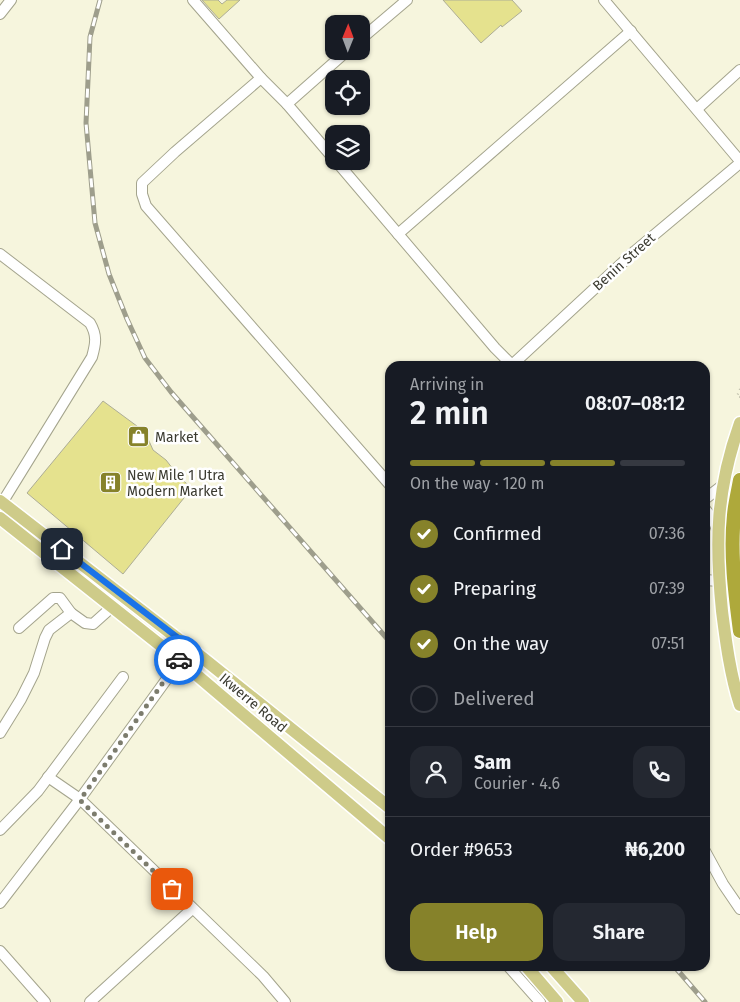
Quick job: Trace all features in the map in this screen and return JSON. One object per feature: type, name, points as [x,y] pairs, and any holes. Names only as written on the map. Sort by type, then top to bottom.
[{"type":"highway","points":[[740,480],[734,514],[733,536],[735,595],[740,631]]},
{"type":"main road","points":[[740,423],[723,485],[717,530],[719,581],[729,659],[740,704]]},
{"type":"main road","name":"Ikwerre Road","points":[[1,502],[190,647],[385,804]]},
{"type":"main road","name":"Ikwerre Road","points":[[0,518],[179,660],[385,835]]},
{"type":"main road","points":[[535,971],[557,1002]]},
{"type":"main road","points":[[556,971],[583,1002]]},
{"type":"street","points":[[0,14],[11,0]]},
{"type":"street","points":[[193,0],[325,148]]},
{"type":"street","points":[[370,31],[407,0]]},
{"type":"street","points":[[605,1],[740,162]]},
{"type":"street","points":[[398,234],[631,32]]},
{"type":"street","points":[[287,104],[337,60]]},
{"type":"street","points":[[697,109],[740,70]]},
{"type":"street","points":[[261,78],[142,183],[142,194],[146,206],[385,479]]},
{"type":"street","name":"Benin Street","points":[[517,361],[635,251],[740,162]]},
{"type":"street","points":[[344,170],[507,361]]},
{"type":"street","points":[[0,254],[90,323],[95,331],[96,343],[92,357],[1,502]]},
{"type":"street","points":[[710,494],[723,485]]},
{"type":"street","points":[[710,515],[717,530]]},
{"type":"street","points":[[710,580],[719,581]]},
{"type":"street","points":[[19,628],[53,598],[60,598],[71,613],[89,625],[93,624],[112,607]]},
{"type":"street","points":[[0,733],[21,700],[34,673],[45,638],[50,630],[71,613]]},
{"type":"street","points":[[0,903],[80,800],[190,647]]},
{"type":"street","points":[[0,830],[38,791],[123,677]]},
{"type":"street","points":[[48,777],[80,800],[263,976],[285,1002]]},
{"type":"street","points":[[710,860],[727,891],[740,909]]},
{"type":"street","points":[[90,1002],[192,909]]},
{"type":"street","points":[[0,951],[44,1002]]},
{"type":"street","points":[[512,971],[540,1002]]},
{"type":"path","points":[[738,396],[740,389]]},
{"type":"building","points":[[202,0],[218,0],[222,4],[227,0],[240,0],[219,19]]},
{"type":"building","points":[[443,0],[512,0],[522,11],[502,27],[501,25],[481,43]]},
{"type":"building","name":"New Mile 1 Utra Modern Market","points":[[103,401],[145,432],[153,450],[166,460],[180,478],[192,488],[123,574],[27,493]]},
{"type":"railway","points":[[100,0],[90,37],[86,123],[95,223],[109,274],[127,319],[145,358],[171,392],[385,636]]},
{"type":"railway","points":[[678,971],[705,1002]]},
{"type":"way so far","points":[[172,889],[80,800],[179,660]]},
{"type":"place","name":"Market","points":[[139,437]]},
{"type":"place","name":"New Mile 1 Utra Modern Market","points":[[111,483]]},
{"type":"route","points":[[62,549],[190,647],[179,660]]}]
